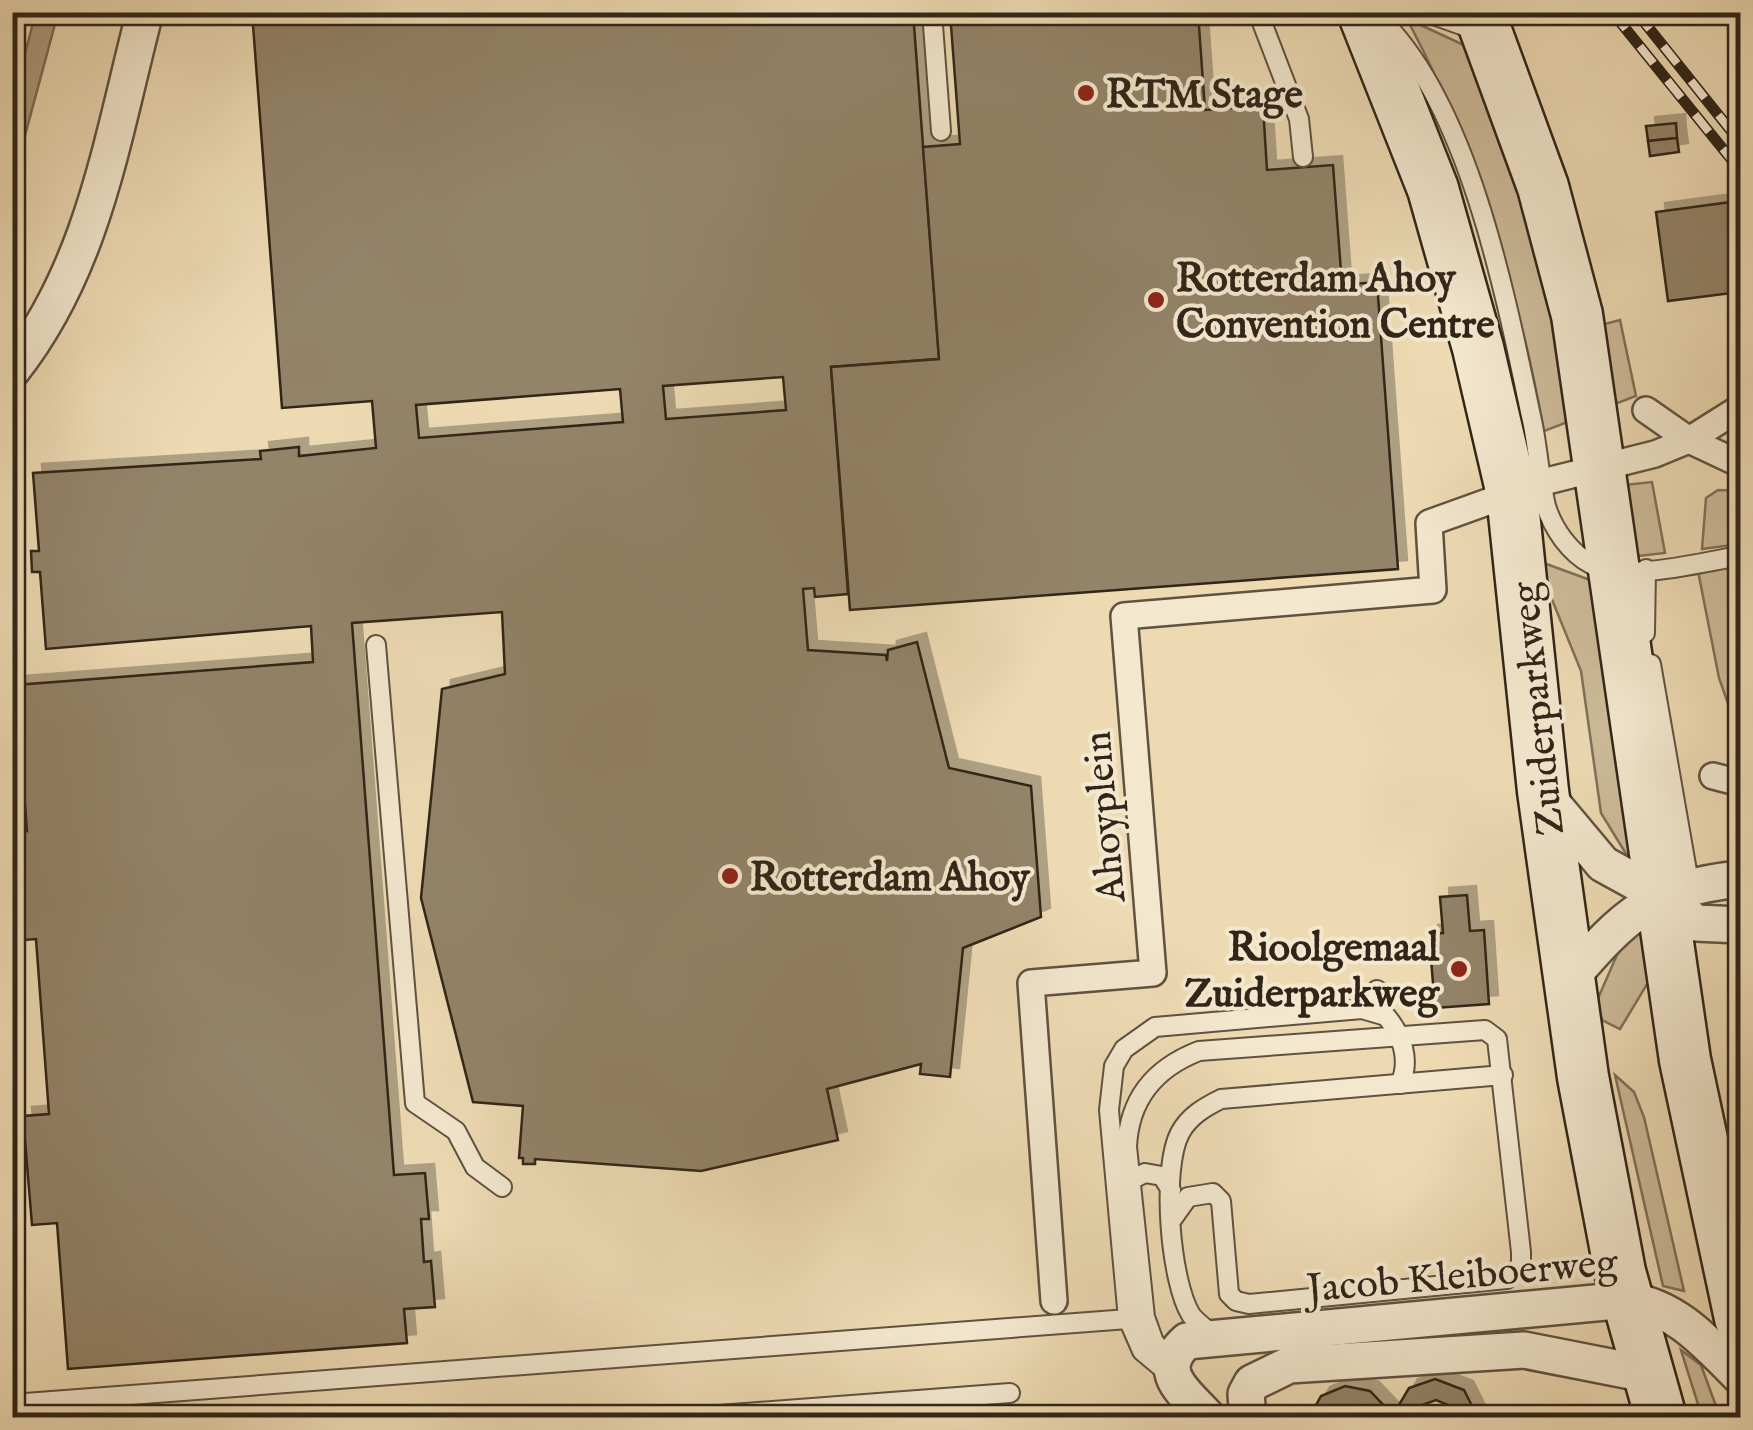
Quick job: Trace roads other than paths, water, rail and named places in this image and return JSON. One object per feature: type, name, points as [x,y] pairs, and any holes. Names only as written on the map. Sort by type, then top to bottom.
[{"type":"main road","name":"Zuiderparkweg","points":[[1364,12],[1433,189],[1478,348],[1528,488],[1543,791],[1569,980],[1626,1300],[1653,1396]]},
{"type":"main road","points":[[1484,24],[1543,187],[1577,315],[1599,465],[1629,571],[1697,908],[1685,1060],[1740,1318]]},
{"type":"street","points":[[12,370],[58,305],[81,255],[144,12]]},
{"type":"street","points":[[1528,488],[1599,465],[1655,454],[1690,440],[1740,408]]},
{"type":"street","points":[[1646,410],[1690,440],[1740,464]]},
{"type":"street","name":"Ahoyplein","points":[[1054,1301],[1031,983],[1153,973],[1124,616],[1433,590],[1429,522],[1528,488]]},
{"type":"street","points":[[1713,776],[1740,783]]},
{"type":"street","points":[[1543,791],[1602,864],[1697,908]]},
{"type":"street","points":[[1569,980],[1614,926],[1697,908],[1740,878]]},
{"type":"street","name":"Jacob Kleiboerweg","points":[[1172,1370],[1187,1340],[1626,1300],[1648,1303],[1690,1326],[1740,1376]]},
{"type":"street","name":"Jacob Kleiboerweg","points":[[1220,1336],[1245,1358],[1247,1406]]},
{"type":"street","name":"Jacob Kleiboerweg","points":[[1247,1406],[1264,1374],[1290,1365],[1491,1350],[1545,1354],[1653,1396]]},
{"type":"street","points":[[1172,1370],[1178,1391],[1208,1418]]},
{"type":"lane","points":[[932,12],[941,131]]},
{"type":"lane","points":[[1258,12],[1299,119],[1304,156]]},
{"type":"lane","name":"Zuiderparkweg","points":[[1374,12],[1405,46],[1439,102],[1482,213],[1528,488]]},
{"type":"lane","points":[[1425,12],[1484,24]]},
{"type":"lane","points":[[1528,488],[1546,507],[1568,547],[1629,571],[1740,556]]},
{"type":"lane","points":[[1629,571],[1645,632],[1697,908]]},
{"type":"lane","points":[[1629,571],[1645,632]]},
{"type":"lane","points":[[376,645],[415,1103],[456,1131],[475,1167],[502,1187]]},
{"type":"lane","points":[[1377,990],[1378,1011],[1400,1036],[1406,1066],[1400,1084]]},
{"type":"lane","points":[[1172,1370],[1142,1350],[1128,1319],[1109,1110],[1114,1066],[1124,1049],[1155,1027],[1378,1011]]},
{"type":"lane","points":[[1172,1370],[1154,1342],[1145,1318],[1129,1181],[1128,1126],[1136,1100],[1177,1060],[1199,1051],[1485,1030],[1500,1045],[1521,1252],[1521,1265],[1507,1279],[1249,1304],[1236,1301],[1229,1294],[1221,1201],[1213,1194],[1188,1198],[1173,1218]]},
{"type":"lane","points":[[1220,1336],[1193,1317],[1180,1290],[1173,1218],[1173,1154],[1180,1131],[1198,1111],[1220,1098],[1503,1075]]},
{"type":"lane","points":[[1129,1181],[1154,1173],[1162,1176],[1172,1190]]},
{"type":"lane","points":[[12,1404],[1128,1319]]},
{"type":"lane","points":[[679,1418],[1010,1393]]},
{"type":"railway","points":[[1612,12],[1740,170]]},
{"type":"railway","points":[[1636,12],[1740,142]]},
{"type":"place","name":"RTM Stage","points":[[1086,93]]},
{"type":"place","name":"Rotterdam Ahoy Convention Centre","points":[[1156,300]]},
{"type":"place","name":"Rotterdam Ahoy","points":[[730,876]]},
{"type":"place","name":"Rioolgemaal Zuiderparkweg","points":[[1459,969]]}]
